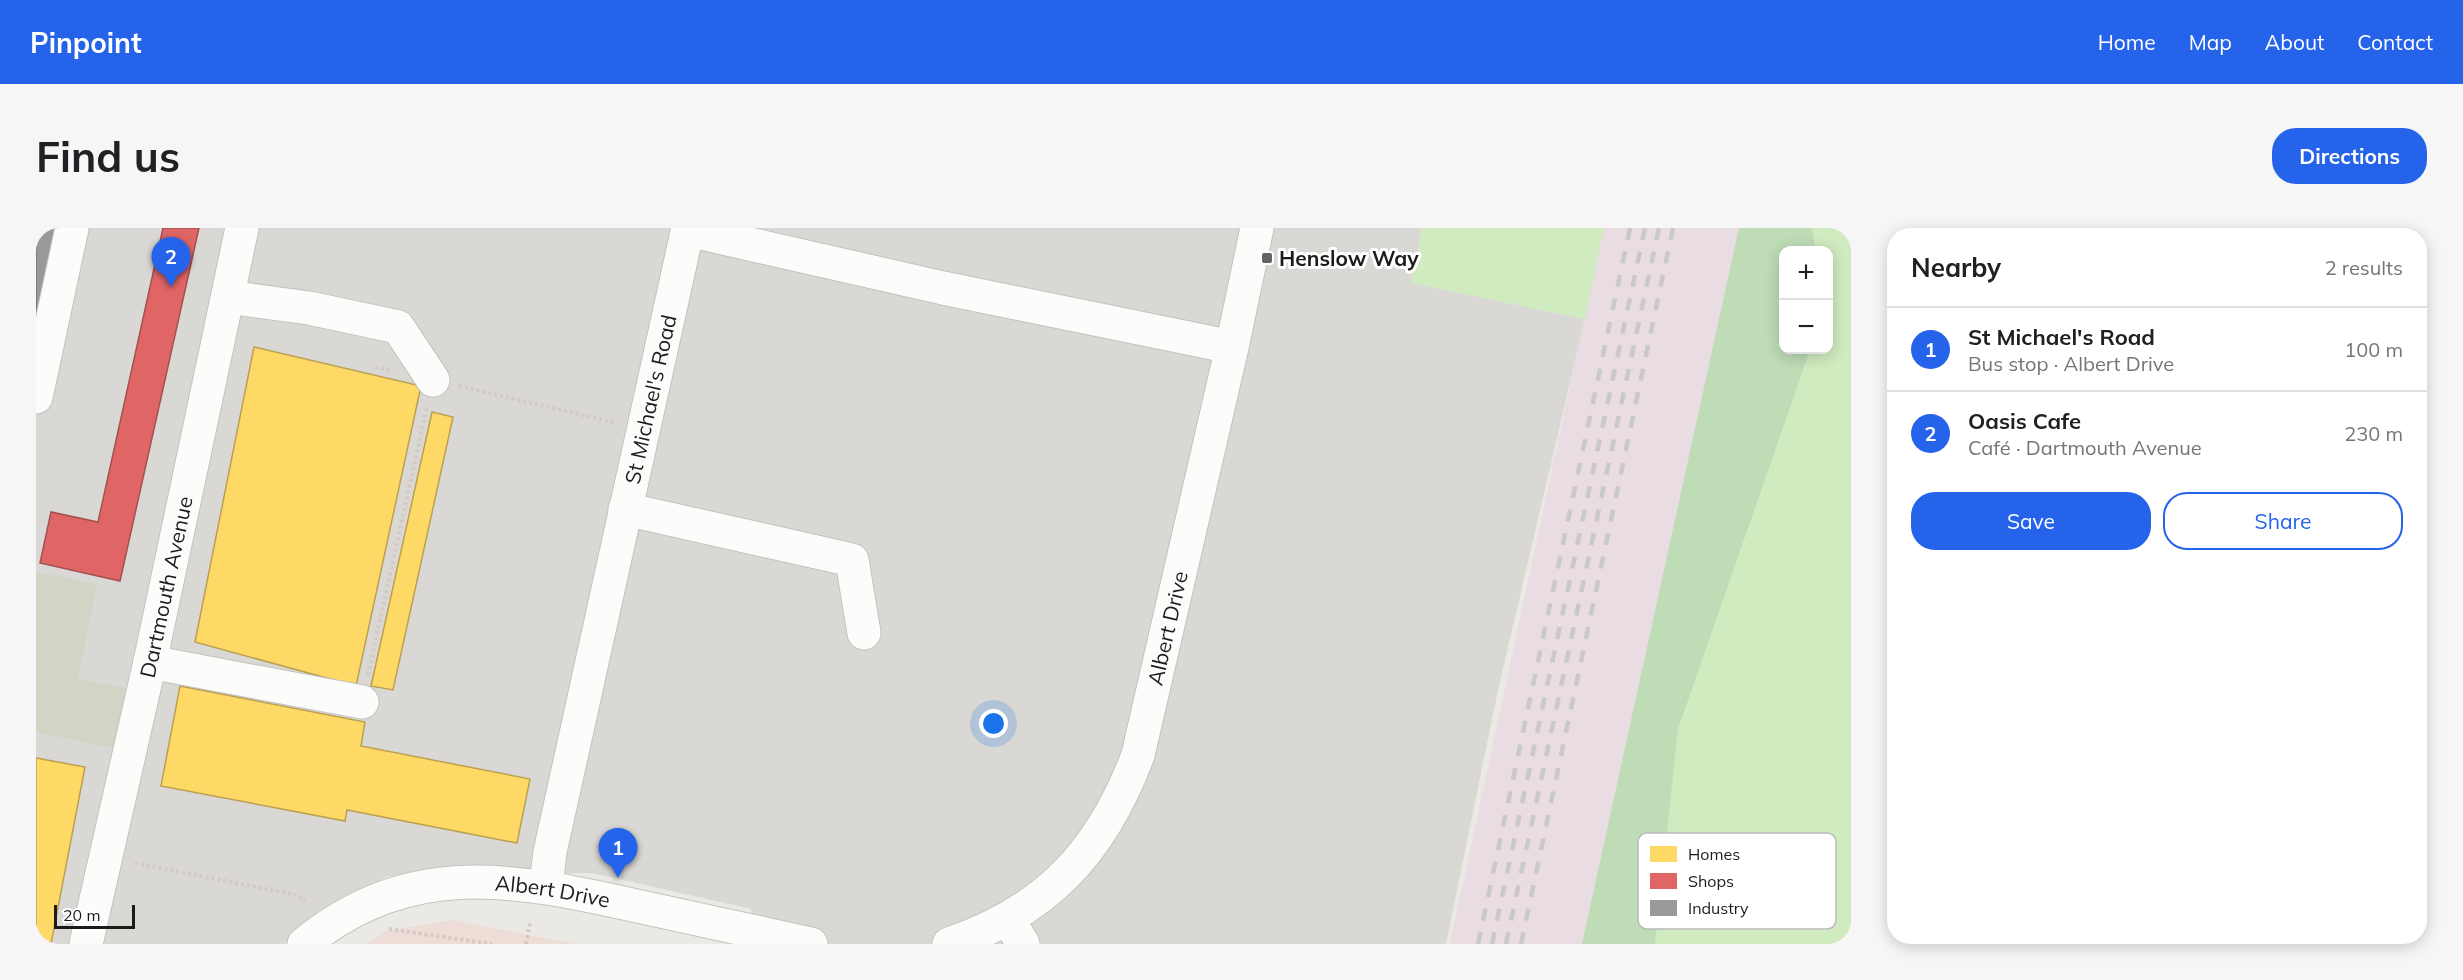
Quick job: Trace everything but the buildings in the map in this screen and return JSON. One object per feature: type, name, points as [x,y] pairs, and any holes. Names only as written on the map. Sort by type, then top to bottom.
[{"type":"street","points":[[36,397],[72,228]]},
{"type":"street","name":"Dartmouth Avenue","points":[[86,944],[150,662],[242,228]]},
{"type":"street","name":"Albert Drive","points":[[949,944],[975,935],[1015,932],[1035,902],[1059,882],[1086,852],[1111,817],[1126,787],[1138,755],[1232,347],[1257,228]]},
{"type":"street","points":[[688,229],[943,288],[1232,347]]},
{"type":"street","name":"St Michael's Road","points":[[546,886],[550,852],[688,229]]},
{"type":"street","points":[[228,297],[309,308],[398,327],[433,380]]},
{"type":"street","points":[[625,509],[852,560],[864,633]]},
{"type":"street","points":[[150,662],[362,702]]},
{"type":"street","name":"Albert Drive","points":[[304,944],[356,908],[385,896],[418,887],[492,881],[546,886],[811,944]]},
{"type":"path","points":[[375,367],[643,429]]},
{"type":"path","points":[[362,702],[433,380]]},
{"type":"path","points":[[105,857],[297,896],[305,902]]},
{"type":"path","points":[[526,944],[530,923]]},
{"type":"path","points":[[382,928],[492,944]]},
{"type":"shaded area","points":[[36,228],[1422,228],[1412,283],[1585,319],[1498,690],[1446,944],[750,944],[751,909],[592,873],[387,876],[298,931],[284,944],[36,944]]},
{"type":"shaded area","points":[[1604,228],[1749,228],[1601,944],[1450,944]]},
{"type":"shaded area","points":[[36,572],[97,584],[78,679],[132,689],[123,750],[36,732]]},
{"type":"shaded area","points":[[451,920],[576,944],[368,944],[383,932]]},
{"type":"green space","points":[[1422,228],[1604,228],[1585,319],[1411,283]]},
{"type":"green space","points":[[1739,228],[1812,228],[1814,246],[1779,246],[1779,354],[1809,354],[1678,729],[1667,833],[1638,833],[1638,929],[1657,929],[1655,944],[1582,944]]},
{"type":"green space","points":[[1749,228],[1851,228],[1851,944],[1601,944]]},
{"type":"railway","points":[[1478,944],[1630,228]]},
{"type":"railway","points":[[1492,944],[1645,228]]},
{"type":"railway","points":[[1506,944],[1659,228]]},
{"type":"railway","points":[[1521,944],[1673,228]]},
{"type":"place","name":"Henslow Way","points":[[1267,258]]},
{"type":"place","name":"Oasis Cafe","points":[[171,287]]},
{"type":"place","name":"St Michael's Road","points":[[618,878]]}]
